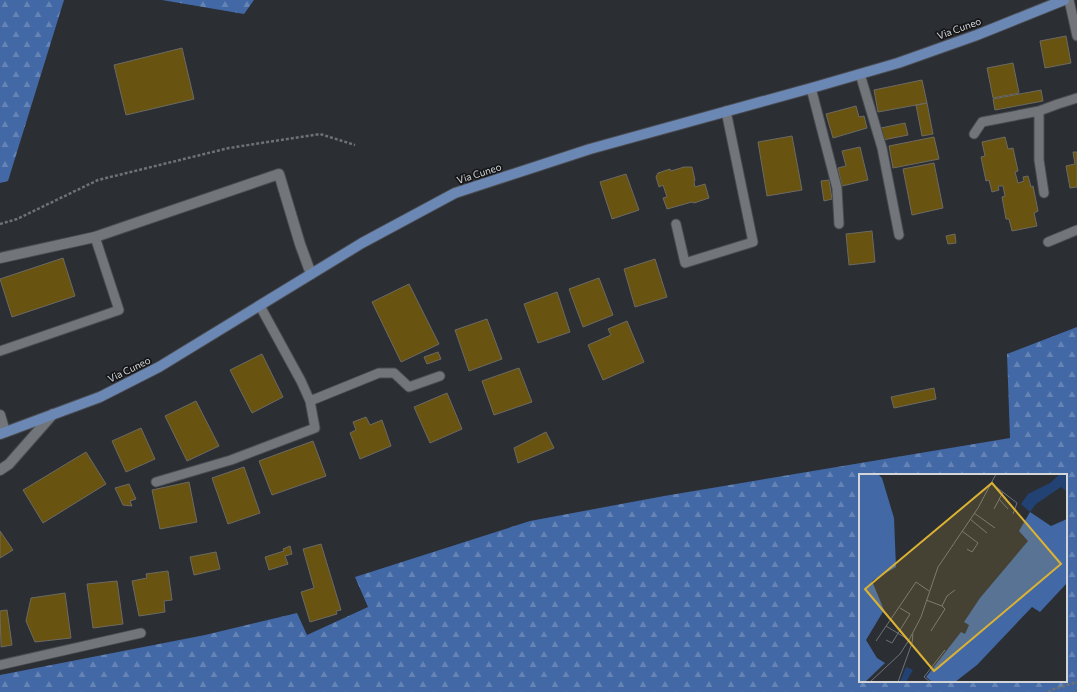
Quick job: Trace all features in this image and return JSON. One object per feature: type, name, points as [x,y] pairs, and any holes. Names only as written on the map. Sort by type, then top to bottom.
[{"type":"main road","name":"Via Cuneo","points":[[2,433],[100,397],[159,367],[362,242],[455,193],[590,149],[898,63],[977,35],[1064,0]]},
{"type":"street","points":[[0,258],[95,237],[279,174],[300,244],[311,274]]},
{"type":"street","points":[[0,470],[9,464],[53,414]]},
{"type":"street","points":[[0,415],[2,433]]},
{"type":"lane","points":[[1069,0],[1077,36]]},
{"type":"lane","points":[[860,74],[882,148],[899,235]]},
{"type":"lane","points":[[811,88],[837,188],[839,224]]},
{"type":"lane","points":[[974,134],[982,122],[1039,111],[1077,98]]},
{"type":"lane","points":[[676,224],[685,263],[753,242],[726,111]]},
{"type":"lane","points":[[1039,111],[1039,160],[1044,193]]},
{"type":"lane","points":[[1048,242],[1077,230]]},
{"type":"lane","points":[[0,351],[119,310],[95,237]]},
{"type":"lane","points":[[156,482],[231,460],[316,428],[310,401],[301,381],[260,306]]},
{"type":"lane","points":[[310,401],[379,373],[394,373],[409,387],[440,376]]},
{"type":"lane","points":[[0,665],[141,633]]},
{"type":"path","points":[[0,224],[17,219],[98,180],[229,148],[320,134],[355,145]]},
{"type":"path","points":[[1048,692],[1077,682]]},
{"type":"green space","points":[[0,0],[64,0],[8,181],[0,183]]},
{"type":"green space","points":[[162,0],[254,0],[244,14]]},
{"type":"green space","points":[[1077,327],[1077,692],[0,692],[0,675],[205,635],[297,613],[307,635],[368,607],[355,577],[530,521],[664,496],[1010,438],[1007,354]]},
{"type":"building","points":[[1066,36],[1071,63],[1045,68],[1040,41]]},
{"type":"building","points":[[182,48],[194,99],[126,115],[114,65]]},
{"type":"building","points":[[1013,63],[1019,93],[993,98],[987,68]]},
{"type":"building","points":[[922,80],[927,103],[878,112],[874,90]]},
{"type":"building","points":[[1041,90],[1043,101],[995,110],[993,99]]},
{"type":"building","points":[[927,103],[933,134],[922,136],[916,105]]},
{"type":"building","points":[[856,106],[859,117],[864,116],[867,128],[833,138],[826,114]]},
{"type":"building","points":[[905,123],[908,135],[883,140],[881,128]]},
{"type":"building","points":[[792,136],[802,190],[767,196],[758,142]]},
{"type":"building","points":[[934,137],[939,159],[893,168],[889,146]]},
{"type":"building","points":[[1005,137],[1008,149],[1013,148],[1018,171],[1015,172],[1018,183],[1024,181],[1023,177],[1028,176],[1031,187],[1033,186],[1038,211],[1034,213],[1037,226],[1012,231],[1009,219],[1006,219],[1002,197],[1005,196],[1003,186],[998,186],[999,190],[992,192],[989,180],[986,181],[981,157],[985,156],[982,142]]},
{"type":"building","points":[[860,147],[868,180],[842,186],[838,168],[846,166],[842,151]]},
{"type":"building","points":[[1073,152],[1077,152],[1077,187],[1070,188],[1066,166],[1075,164]]},
{"type":"building","points":[[934,163],[943,208],[912,215],[903,169]]},
{"type":"building","points":[[684,167],[692,167],[695,187],[705,184],[709,198],[667,209],[663,198],[667,197],[663,185],[659,187],[656,177],[658,173]]},
{"type":"building","points":[[626,174],[639,210],[612,219],[600,182]]},
{"type":"building","points":[[829,180],[832,199],[824,201],[821,181]]},
{"type":"building","points":[[872,231],[875,262],[849,265],[846,234]]},
{"type":"building","points":[[955,234],[956,243],[948,244],[946,236]]},
{"type":"building","points":[[63,258],[75,296],[12,317],[0,279]]},
{"type":"building","points":[[655,259],[667,297],[635,307],[624,269]]},
{"type":"building","points":[[599,278],[613,315],[583,327],[569,289]]},
{"type":"building","points":[[409,284],[439,344],[401,362],[372,302]]},
{"type":"building","points":[[557,292],[570,332],[538,343],[524,304]]},
{"type":"building","points":[[487,319],[502,359],[469,371],[455,330]]},
{"type":"building","points":[[627,321],[644,362],[603,380],[588,345],[611,335],[608,329]]},
{"type":"building","points":[[438,352],[441,359],[427,364],[424,357]]},
{"type":"building","points":[[262,354],[283,397],[252,413],[230,370]]},
{"type":"building","points":[[519,368],[532,402],[494,415],[482,381]]},
{"type":"building","points":[[934,388],[936,399],[894,408],[891,397]]},
{"type":"building","points":[[447,393],[462,429],[430,443],[414,407]]},
{"type":"building","points":[[196,401],[219,446],[187,461],[165,416]]},
{"type":"building","points":[[366,417],[370,425],[382,420],[391,446],[360,459],[350,433],[356,430],[353,422]]},
{"type":"building","points":[[141,428],[155,459],[126,472],[112,441]]},
{"type":"building","points":[[546,432],[554,448],[518,463],[514,448]]},
{"type":"building","points":[[313,441],[326,476],[272,495],[259,461]]},
{"type":"building","points":[[86,452],[106,484],[43,523],[23,490]]},
{"type":"building","points":[[244,467],[260,513],[228,524],[212,478]]},
{"type":"building","points":[[189,482],[197,522],[160,529],[152,490]]},
{"type":"building","points":[[129,484],[136,499],[130,501],[132,506],[123,505],[115,488]]},
{"type":"building","points":[[0,531],[13,550],[0,558]]},
{"type":"building","points":[[321,544],[341,610],[336,611],[337,614],[310,622],[301,592],[314,588],[303,549]]},
{"type":"building","points":[[290,546],[292,554],[285,556],[288,564],[269,570],[265,557],[284,551],[283,549]]},
{"type":"building","points":[[216,552],[220,569],[194,575],[190,557]]},
{"type":"building","points":[[168,571],[172,600],[164,601],[165,612],[139,616],[132,581],[147,578],[146,574]]},
{"type":"building","points":[[117,581],[123,624],[93,628],[87,584]]},
{"type":"building","points":[[65,593],[71,638],[35,642],[26,621],[31,598]]},
{"type":"building","points":[[7,610],[12,645],[1,647],[0,611]]}]
